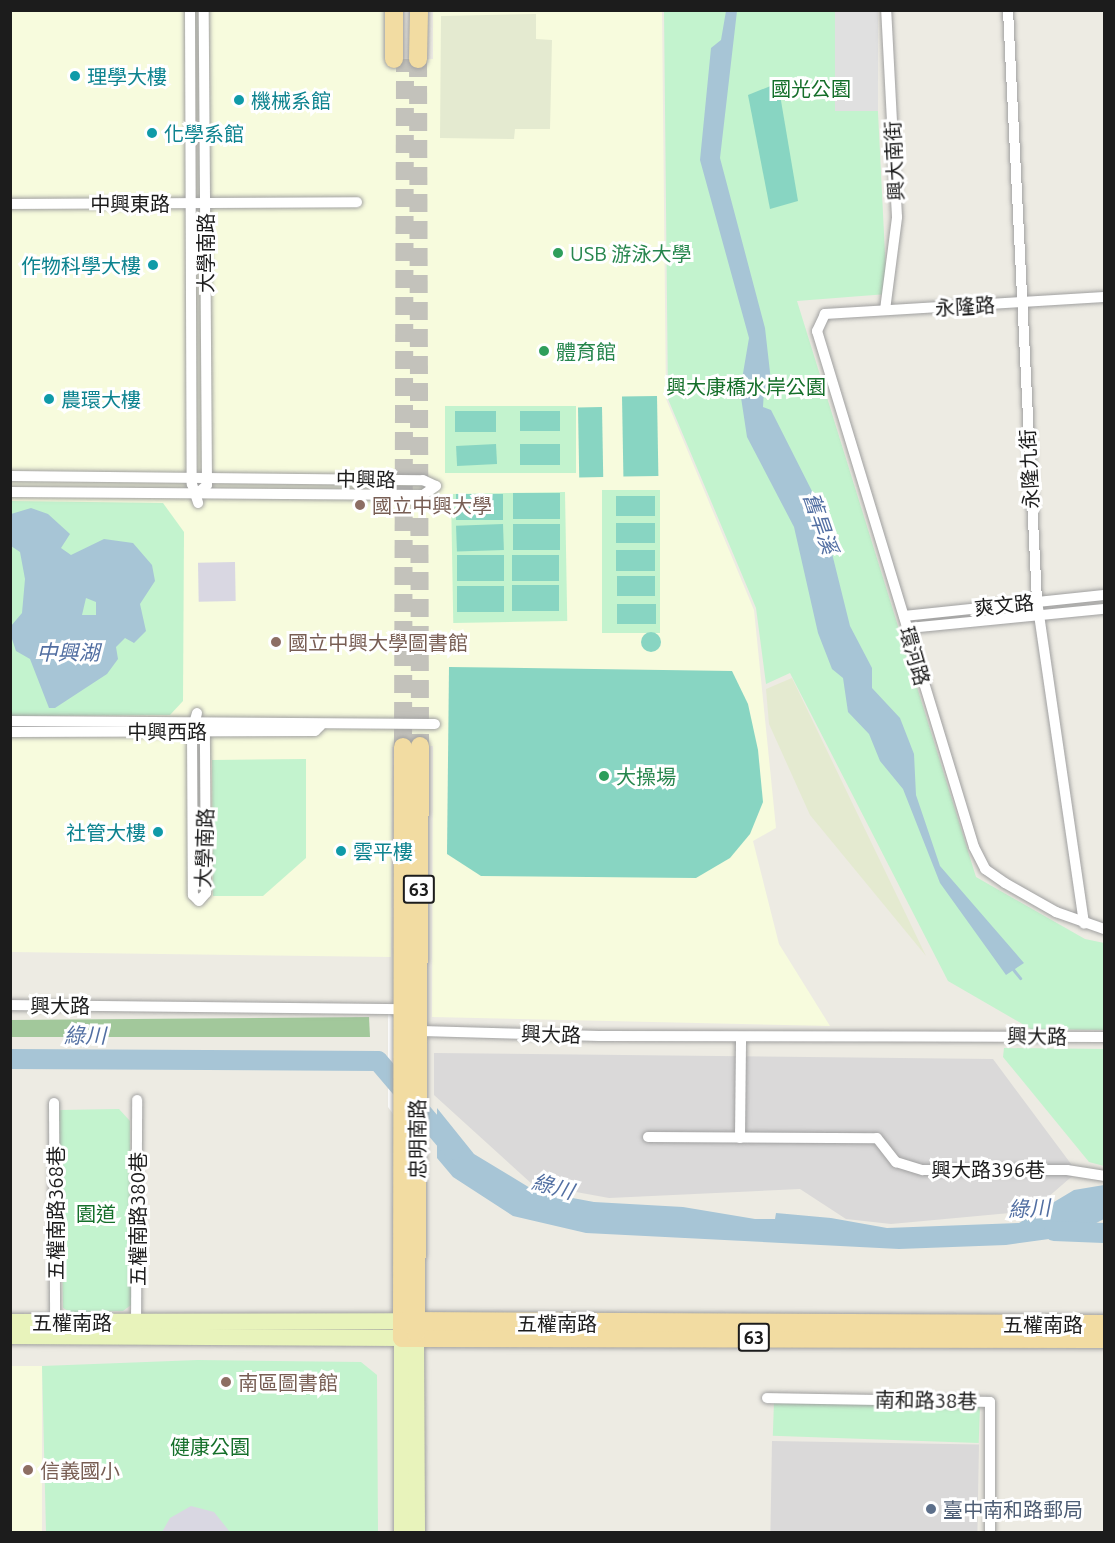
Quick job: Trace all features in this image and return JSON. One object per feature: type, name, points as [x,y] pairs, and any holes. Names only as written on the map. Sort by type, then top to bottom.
[{"type":"main road","points":[[394,10],[411,59]]},
{"type":"main road","points":[[404,10],[411,59]]},
{"type":"main road","points":[[411,59],[419,10]]},
{"type":"main road","points":[[411,59],[429,10]]},
{"type":"main road","name":"忠明南路","points":[[402,1533],[410,1330],[417,1144],[411,746],[395,964],[401,1006],[414,1036],[404,1100],[410,1330],[417,1533]]},
{"type":"main road","name":"五權南路","points":[[10,1322],[55,1323],[136,1330]]},
{"type":"main road","name":"五權南路","points":[[10,1336],[136,1330],[1104,1324]]},
{"type":"main road","name":"五權南路","points":[[410,1330],[1104,1339]]},
{"type":"street","name":"大學南路","points":[[190,10],[192,476],[198,498]]},
{"type":"street","name":"大學南路","points":[[198,498],[206,476],[204,10]]},
{"type":"street","name":"興大南街","points":[[885,310],[897,217],[886,10]]},
{"type":"street","name":"永隆九街","points":[[1008,10],[1037,601],[1084,924]]},
{"type":"street","name":"中興東路","points":[[10,204],[357,202]]},
{"type":"street","name":"永隆路","points":[[825,314],[1104,297]]},
{"type":"street","name":"環河路","points":[[825,314],[817,332],[909,628],[958,800],[985,869],[1084,924],[1104,929]]},
{"type":"street","name":"中興路","points":[[10,476],[206,476],[423,480],[436,486],[423,495],[198,498],[10,492]]},
{"type":"street","name":"爽文路","points":[[904,616],[1104,595]]},
{"type":"street","name":"爽文路","points":[[909,628],[1104,609]]},
{"type":"street","name":"大學南路","points":[[197,717],[192,731],[193,895],[199,901],[206,893],[205,731]]},
{"type":"street","name":"中興西路","points":[[10,721],[197,717],[315,720],[321,725],[435,724]]},
{"type":"street","points":[[197,717],[205,731]]},
{"type":"street","name":"中興西路","points":[[10,732],[315,731],[321,725]]},
{"type":"street","name":"興大路","points":[[10,1005],[401,1006]]},
{"type":"street","name":"興大路","points":[[414,1036],[1104,1037]]},
{"type":"street","points":[[740,1138],[741,1037]]},
{"type":"street","name":"五權南路380巷","points":[[136,1330],[137,1100]]},
{"type":"street","name":"五權南路368巷","points":[[54,1103],[55,1323]]},
{"type":"street","name":"興大路396巷","points":[[648,1137],[877,1138],[897,1162],[923,1170],[1067,1170],[1104,1176]]},
{"type":"street","name":"南和路38巷","points":[[766,1398],[990,1402],[990,1533]]},
{"type":"shaded area","name":"國立中興大學","points":[[11,11],[389,11],[389,60],[433,59],[433,11],[662,11],[666,399],[754,610],[776,828],[753,841],[779,944],[830,1026],[432,1017],[433,746],[392,747],[391,957],[11,952]]},
{"type":"shaded area","points":[[835,11],[878,11],[878,111],[835,111]]},
{"type":"shaded area","points":[[536,14],[536,39],[552,40],[550,129],[515,129],[514,139],[440,138],[441,16]]},
{"type":"shaded area","points":[[235,562],[236,601],[199,602],[198,563]]},
{"type":"shaded area","points":[[792,678],[926,956],[810,815],[769,724],[766,689]]},
{"type":"shaded area","points":[[434,1053],[993,1059],[1077,1172],[1032,1211],[891,1224],[846,1219],[800,1189],[609,1198],[532,1184],[434,1095]]},
{"type":"shaded area","name":"信義國小","points":[[11,1366],[42,1366],[42,1532],[11,1532]]},
{"type":"shaded area","points":[[772,1441],[979,1445],[977,1532],[770,1532]]},
{"type":"shaded area","points":[[191,1506],[214,1512],[230,1532],[162,1532],[170,1518]]},
{"type":"green space","name":"興大康橋水岸公園","points":[[664,11],[873,11],[887,294],[797,301],[976,877],[1085,939],[1104,943],[1104,1030],[1031,1029],[948,981],[790,673],[766,684],[756,608],[668,399]]},
{"type":"green space","points":[[778,83],[798,201],[770,209],[748,95]]},
{"type":"green space","points":[[657,396],[658,476],[623,477],[622,397]]},
{"type":"green space","points":[[445,406],[576,406],[576,473],[445,473]]},
{"type":"green space","points":[[578,407],[602,407],[603,477],[579,477]]},
{"type":"green space","points":[[455,411],[496,411],[496,432],[455,432]]},
{"type":"green space","points":[[520,411],[560,411],[560,431],[520,431]]},
{"type":"green space","points":[[496,444],[497,464],[457,466],[456,446]]},
{"type":"green space","points":[[520,444],[560,444],[560,465],[520,465]]},
{"type":"green space","points":[[602,490],[660,490],[660,633],[602,633]]},
{"type":"green space","points":[[565,492],[567,621],[453,623],[451,494]]},
{"type":"green space","points":[[513,493],[560,493],[560,519],[513,519]]},
{"type":"green space","points":[[456,494],[503,494],[503,520],[456,520]]},
{"type":"green space","points":[[616,496],[655,496],[655,516],[616,516]]},
{"type":"green space","points":[[10,501],[163,503],[184,532],[183,701],[170,715],[11,716]]},
{"type":"green space","points":[[616,523],[655,523],[655,543],[616,543]]},
{"type":"green space","points":[[503,524],[504,550],[457,552],[456,526]]},
{"type":"green space","points":[[513,524],[560,524],[560,550],[513,550]]},
{"type":"green space","points":[[616,550],[655,550],[655,571],[616,571]]},
{"type":"green space","points":[[457,555],[504,555],[504,581],[457,581]]},
{"type":"green space","points":[[512,555],[559,555],[559,581],[512,581]]},
{"type":"green space","points":[[617,576],[655,576],[655,596],[617,596]]},
{"type":"green space","points":[[512,585],[559,585],[559,611],[512,611]]},
{"type":"green space","points":[[457,586],[504,586],[504,612],[457,612]]},
{"type":"green space","points":[[617,604],[656,604],[656,624],[617,624]]},
{"type":"green space","points":[[651,632],[658,635],[661,642],[658,649],[651,652],[644,649],[641,642],[644,635]]},
{"type":"green space","name":"大操場","points":[[449,667],[732,671],[748,704],[758,750],[763,802],[750,834],[730,858],[696,878],[481,876],[447,854]]},
{"type":"green space","points":[[306,759],[306,858],[263,896],[213,896],[212,760]]},
{"type":"green space","points":[[369,1017],[370,1037],[11,1037],[11,1020]]},
{"type":"green space","points":[[1004,1048],[1104,1049],[1104,1166],[1089,1162],[1003,1057]]},
{"type":"green space","name":"園道","points":[[119,1109],[130,1121],[131,1305],[123,1311],[70,1312],[63,1308],[59,1110]]},
{"type":"green space","name":"健康公園","points":[[198,1360],[361,1362],[377,1375],[378,1532],[46,1532],[42,1366]]},
{"type":"green space","points":[[774,1398],[980,1405],[979,1443],[773,1436]]},
{"type":"water","name":"舊旱溪","points":[[726,11],[737,11],[720,158],[765,328],[771,381],[764,390],[763,407],[771,410],[821,509],[850,626],[872,668],[872,688],[900,718],[914,754],[916,795],[940,866],[1024,963],[1006,975],[940,883],[903,789],[880,761],[869,734],[848,712],[843,678],[832,669],[818,633],[794,527],[747,437],[740,391],[749,338],[700,160],[711,48],[721,40]]},
{"type":"water","name":"中興湖","points":[[31,508],[48,514],[70,534],[61,548],[71,555],[104,539],[133,543],[152,565],[155,581],[140,604],[146,631],[134,643],[125,638],[116,647],[118,659],[107,674],[55,708],[49,708],[30,659],[16,651],[11,636],[11,626],[22,613],[25,579],[20,552],[11,546],[11,514]],"holes":[[[86,598],[96,602],[96,615],[82,615]]]},
{"type":"water","points":[[437,1108],[474,1154],[535,1191],[594,1202],[683,1207],[755,1219],[775,1219],[776,1213],[831,1218],[887,1228],[1019,1223],[1074,1190],[1104,1185],[1104,1219],[1071,1236],[1006,1245],[899,1249],[586,1233],[513,1216],[453,1177],[437,1158]]},
{"type":"pier","points":[[388,1012],[423,1050],[422,1154],[388,1107]]},
{"type":"waterway","name":"舊旱溪","points":[[1012,968],[1020,978]]},
{"type":"waterway","name":"綠川","points":[[10,1059],[378,1061],[453,1149]]},
{"type":"waterway","name":"綠川","points":[[1054,1231],[1104,1233]]},
{"type":"tunnel","points":[[403,747],[405,59]]},
{"type":"tunnel","points":[[418,59],[420,746]]},
{"type":"place","name":"理學大樓","points":[[75,76]]},
{"type":"place","name":"機械系館","points":[[239,100]]},
{"type":"place","name":"化學系館","points":[[152,133]]},
{"type":"place","name":"USB 游泳大學","points":[[558,253]]},
{"type":"place","name":"作物科學大樓","points":[[153,265]]},
{"type":"place","name":"體育館","points":[[544,351]]},
{"type":"place","name":"農環大樓","points":[[49,399]]},
{"type":"place","name":"國立中興大學","points":[[360,505]]},
{"type":"place","name":"國立中興大學圖書館","points":[[276,642]]},
{"type":"place","name":"大操場","points":[[604,776]]},
{"type":"place","name":"社管大樓","points":[[158,832]]},
{"type":"place","name":"雲平樓","points":[[341,851]]},
{"type":"place","name":"南區圖書館","points":[[226,1382]]},
{"type":"place","name":"信義國小","points":[[28,1470]]},
{"type":"place","name":"臺中南和路郵局","points":[[931,1509]]},
{"type":"park label","name":"國光公園","points":[[811,88]]}]
